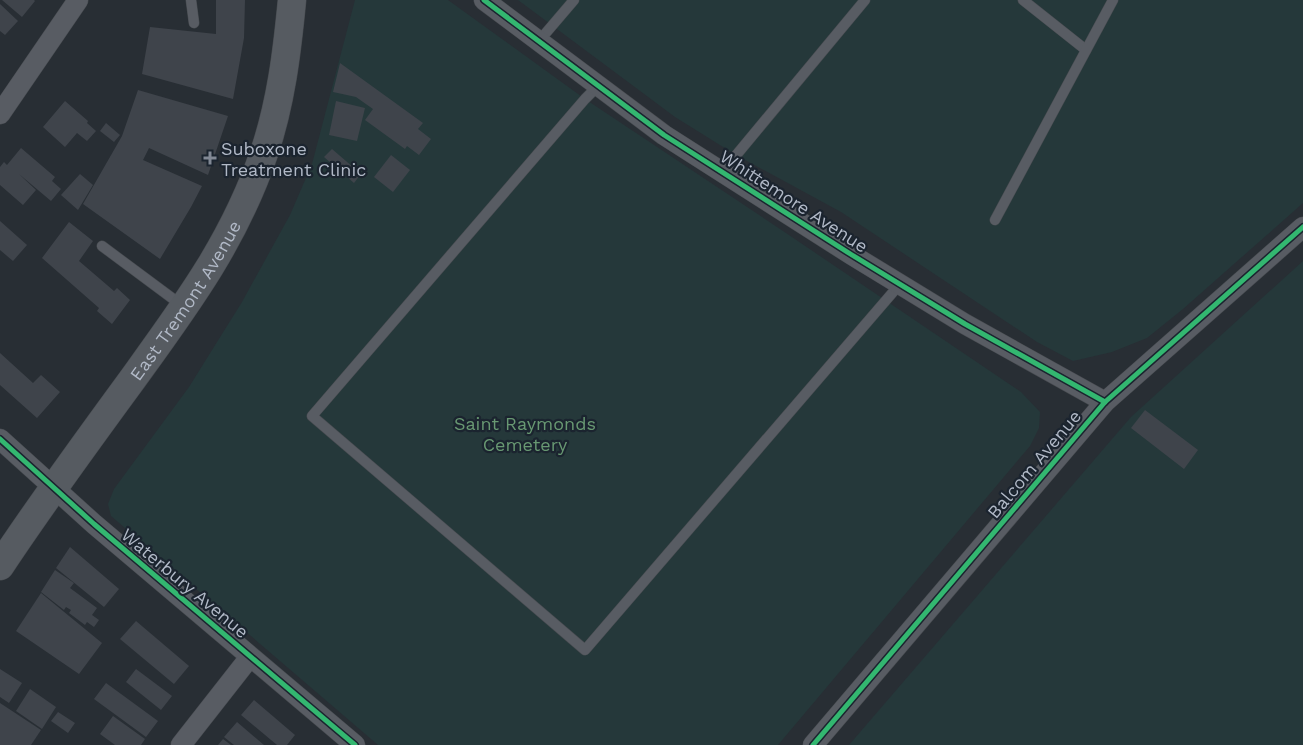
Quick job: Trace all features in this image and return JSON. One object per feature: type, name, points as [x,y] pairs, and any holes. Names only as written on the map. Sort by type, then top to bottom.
[{"type":"main road","name":"East Tremont Avenue","points":[[0,566],[53,487],[184,308],[233,228],[264,153],[275,117],[287,49],[292,0]]},
{"type":"street","points":[[0,114],[78,0]]},
{"type":"street","name":"Whittemore Avenue","points":[[484,0],[664,135],[965,324],[1105,402]]},
{"type":"street","name":"Balcom Avenue","points":[[813,745],[1105,402],[1303,227]]},
{"type":"street","name":"Waterbury Avenue","points":[[0,439],[94,524],[355,745]]},
{"type":"street","points":[[181,745],[250,657]]},
{"type":"lane","points":[[191,0],[194,23]]},
{"type":"lane","points":[[539,41],[574,0]]},
{"type":"lane","points":[[723,172],[865,0]]},
{"type":"lane","points":[[1023,0],[1086,50]]},
{"type":"lane","points":[[995,220],[1114,0]]},
{"type":"lane","points":[[598,86],[312,416],[585,650],[900,284]]},
{"type":"lane","points":[[102,246],[184,308]]},
{"type":"green space","name":"Saint Raymonds Cemetery","points":[[355,0],[448,0],[585,99],[1021,392],[1040,412],[1039,428],[1030,446],[778,745],[378,745],[111,516],[108,504],[114,489],[189,387],[242,302],[290,215],[312,164]]},
{"type":"green space","points":[[518,0],[1303,0],[1303,203],[1183,309],[1147,338],[1112,352],[1073,361],[1037,342],[841,212],[736,155],[675,117]]},
{"type":"green space","points":[[1303,261],[1303,745],[849,745],[1131,417]]},
{"type":"building","points":[[2,0],[34,0],[35,1],[22,17]]},
{"type":"building","points":[[216,0],[245,0],[244,38],[233,99],[142,74],[150,27],[216,34]]},
{"type":"building","points":[[0,4],[18,21],[5,35],[0,31]]},
{"type":"building","points":[[340,63],[423,123],[418,129],[431,139],[419,155],[407,146],[405,149],[365,120],[373,109],[356,97],[333,92]]},
{"type":"building","points":[[138,90],[228,116],[208,175],[149,148],[143,160],[202,186],[160,259],[83,204],[122,136]]},
{"type":"building","points":[[65,101],[88,121],[87,123],[96,131],[87,141],[77,133],[65,147],[43,127]]},
{"type":"building","points":[[336,101],[365,108],[357,141],[329,135]]},
{"type":"building","points":[[106,123],[120,135],[114,142],[100,131]]},
{"type":"building","points":[[21,148],[55,177],[52,181],[61,189],[51,201],[19,174],[36,190],[23,205],[0,185],[0,167],[4,162],[7,165]]},
{"type":"building","points":[[332,149],[361,174],[354,183],[324,157]]},
{"type":"building","points":[[391,155],[410,170],[393,192],[374,177]]},
{"type":"building","points":[[80,174],[93,185],[78,210],[61,195]]},
{"type":"building","points":[[0,221],[27,245],[13,261],[0,250]]},
{"type":"building","points":[[69,222],[93,241],[79,261],[114,291],[117,288],[130,300],[112,324],[97,311],[99,308],[42,258]]},
{"type":"building","points":[[0,353],[33,383],[41,375],[60,392],[37,418],[0,385]]},
{"type":"building","points":[[1145,410],[1198,450],[1184,469],[1131,428]]},
{"type":"building","points":[[70,547],[119,589],[104,607],[56,568]]},
{"type":"building","points":[[55,570],[74,583],[70,588],[97,608],[92,615],[99,620],[94,627],[87,622],[85,625],[69,613],[71,610],[66,607],[64,610],[41,592]]},
{"type":"building","points":[[41,593],[102,643],[79,674],[16,631]]},
{"type":"building","points":[[136,621],[189,666],[174,684],[120,639]]},
{"type":"building","points":[[0,669],[22,683],[9,703],[0,697]]},
{"type":"building","points":[[136,669],[172,696],[161,710],[126,682]]},
{"type":"building","points":[[106,683],[158,721],[146,737],[94,699]]},
{"type":"building","points":[[30,689],[56,707],[42,729],[16,711]]},
{"type":"building","points":[[254,700],[295,735],[287,745],[277,745],[241,715]]},
{"type":"building","points":[[0,703],[41,730],[31,745],[0,745]]},
{"type":"building","points":[[58,712],[75,723],[68,733],[51,721]]},
{"type":"building","points":[[113,716],[145,739],[141,745],[115,745],[100,734]]},
{"type":"building","points":[[237,722],[264,745],[234,745],[224,737]]},
{"type":"building","points":[[223,739],[231,745],[218,745]]},
{"type":"cycle path","points":[[484,0],[664,135],[852,255],[965,324],[1105,402]]},
{"type":"cycle path","points":[[813,745],[1105,402],[1303,227]]},
{"type":"cycle path","points":[[0,439],[94,524],[355,745]]},
{"type":"place","name":"Suboxone Treatment Clinic","points":[[210,158]]}]
